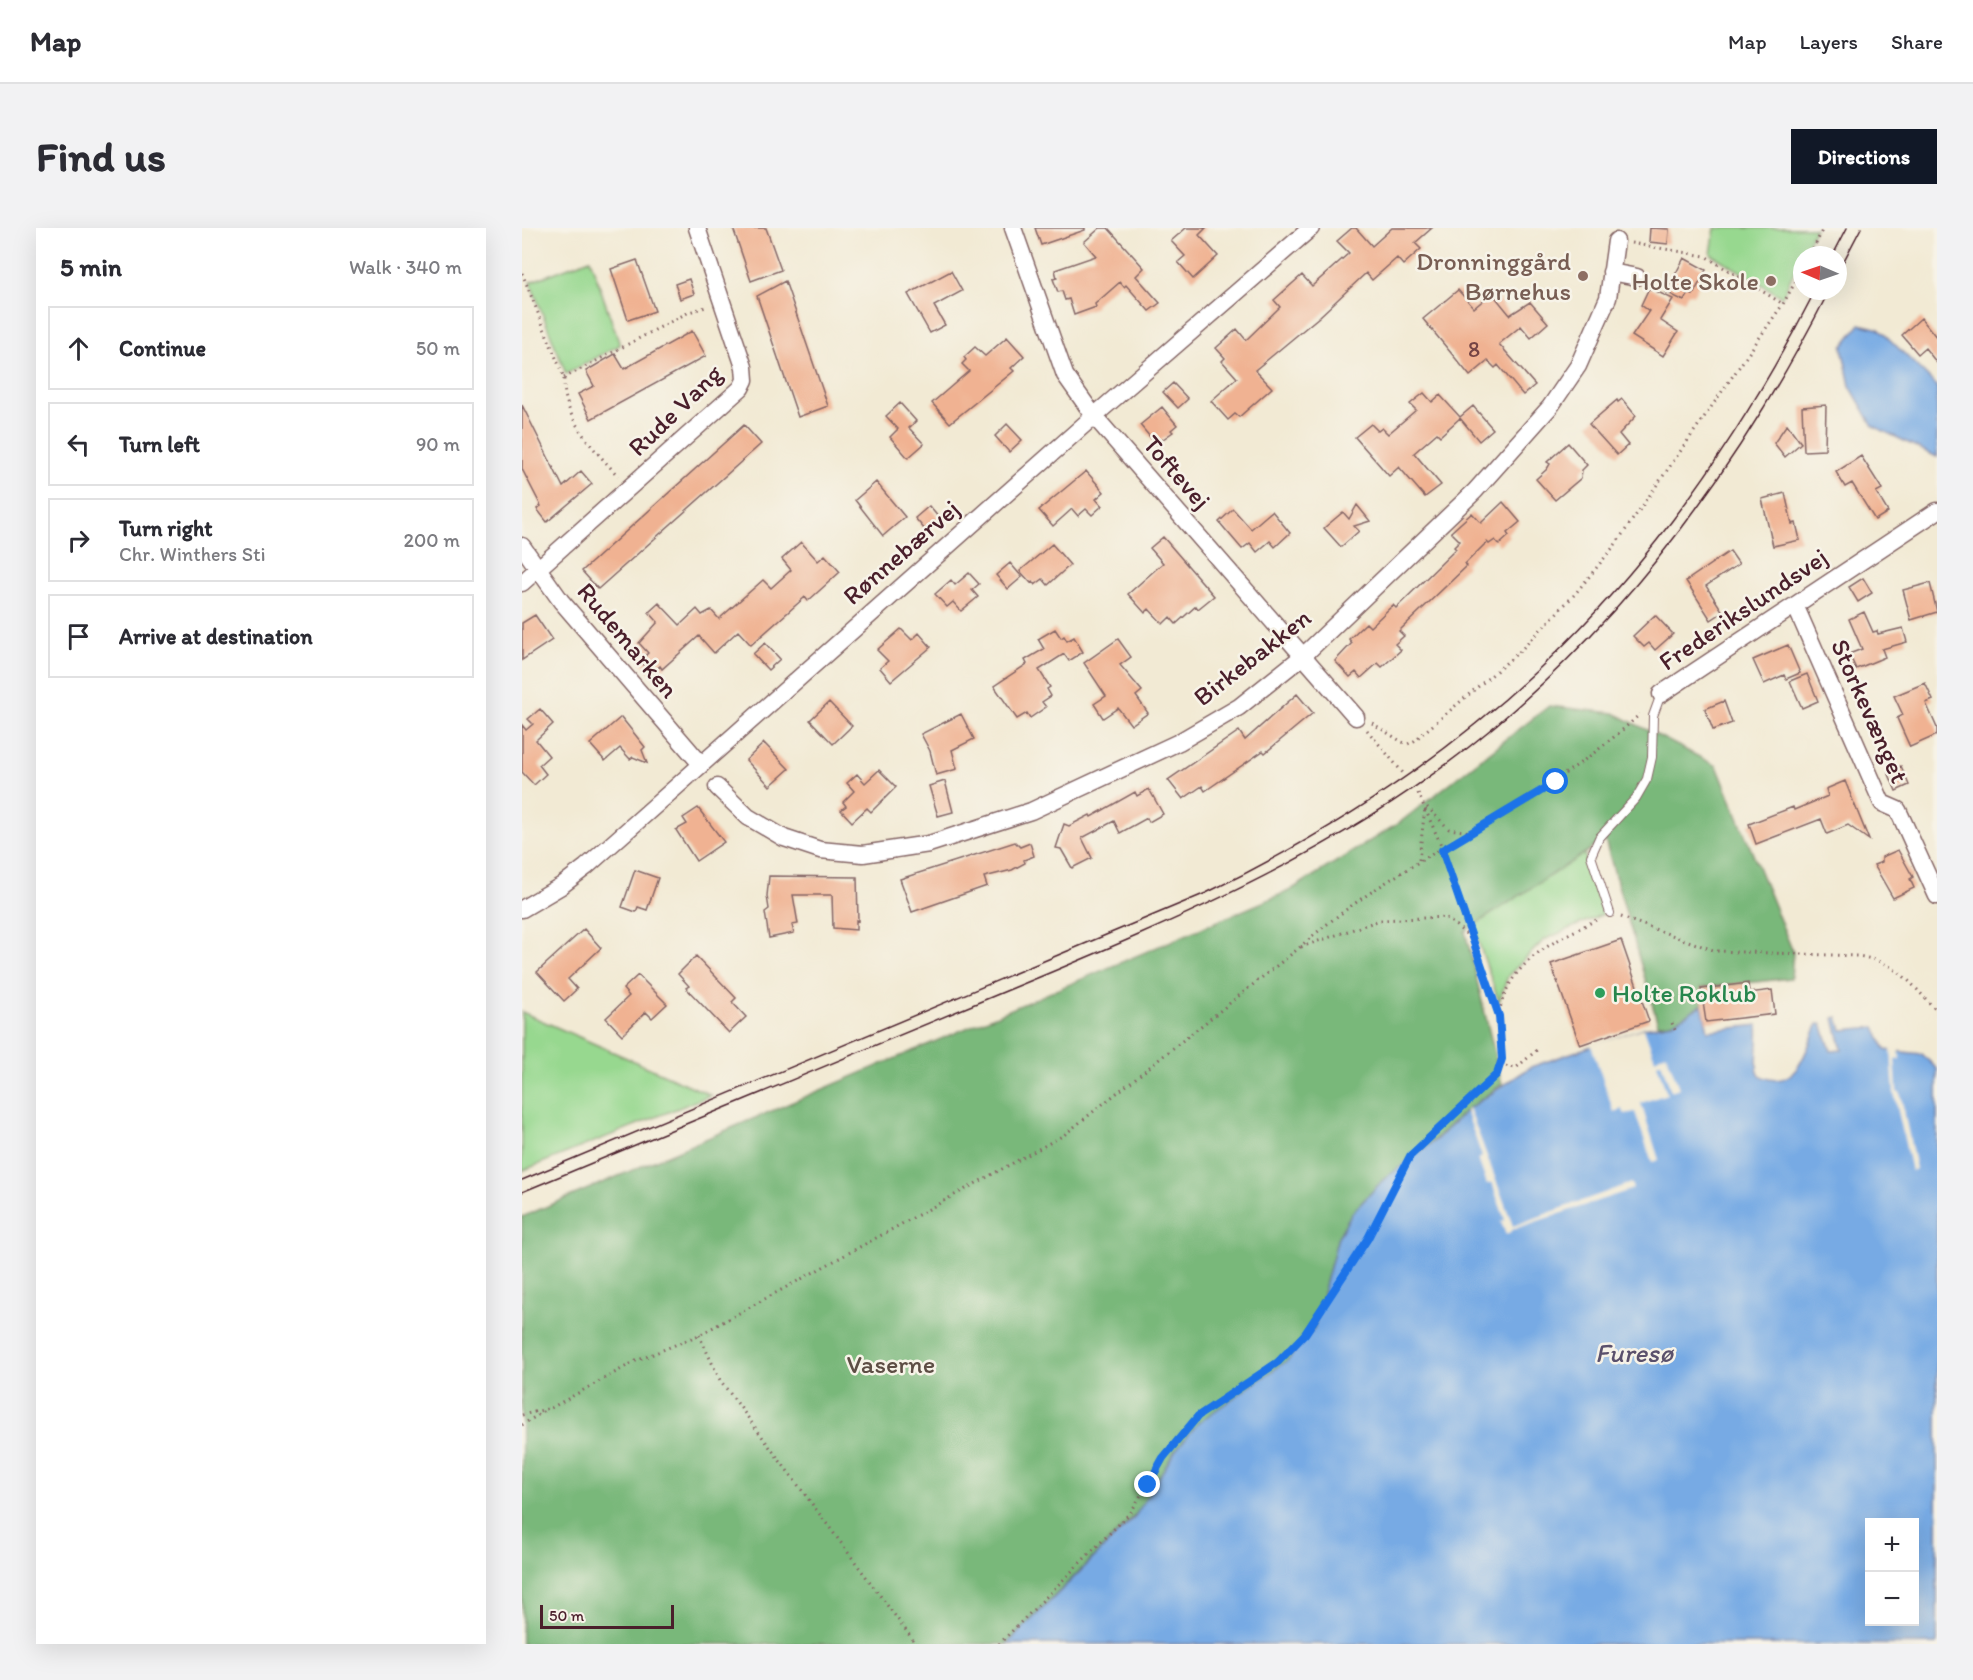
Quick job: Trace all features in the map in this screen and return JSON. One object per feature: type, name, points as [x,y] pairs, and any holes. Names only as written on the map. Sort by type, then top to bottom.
[{"type":"street","name":"Rude Vang","points":[[522,583],[741,388],[745,380],[744,367],[697,228]]},
{"type":"street","name":"Toftevej","points":[[1013,228],[1065,375],[1094,416],[1359,721]]},
{"type":"street","name":"Rønnebærvej","points":[[522,909],[561,886],[586,867],[700,763],[1311,228]]},
{"type":"street","name":"Birkebakken","points":[[717,787],[748,817],[784,838],[820,850],[863,854],[929,844],[1031,811],[1179,742],[1239,707],[1303,656],[1475,491],[1550,407],[1578,366],[1608,298],[1616,241]]},
{"type":"street","points":[[1611,272],[1637,277]]},
{"type":"street","name":"Frederikslundsvej","points":[[1661,694],[1937,511]]},
{"type":"street","name":"Rudemarken","points":[[522,546],[537,571],[663,723],[700,763]]},
{"type":"street","name":"Storkevænget","points":[[1795,605],[1882,803],[1898,810],[1937,896]]},
{"type":"lane","name":"Frederikslundsvej","points":[[1610,913],[1591,856],[1599,838],[1636,798],[1647,779],[1652,757],[1653,716],[1661,694]]},
{"type":"path","points":[[1815,246],[1823,228]]},
{"type":"path","points":[[1616,241],[1705,256],[1783,304]]},
{"type":"path","points":[[522,273],[564,378],[563,397],[585,440],[629,489]]},
{"type":"path","points":[[1359,721],[1408,744],[1520,651],[1575,594],[1615,545],[1783,304],[1793,286]]},
{"type":"path","points":[[564,378],[689,312],[722,301]]},
{"type":"path","points":[[522,1425],[636,1360],[699,1335],[1064,1136],[1299,948],[1333,917],[1419,861],[1473,832],[1575,768],[1613,740],[1661,694]]},
{"type":"path","points":[[1359,721],[1403,773]]},
{"type":"path","points":[[1418,793],[1449,829],[1473,832]]},
{"type":"path","points":[[1426,805],[1499,1016]]},
{"type":"path","points":[[1419,861],[1426,805]]},
{"type":"path","points":[[999,1644],[1131,1512],[1163,1458],[1198,1416],[1278,1362],[1305,1334],[1368,1238],[1410,1156],[1497,1074],[1500,1065],[1499,1016],[1506,989],[1521,967],[1545,946],[1610,913],[1716,951],[1858,956],[1880,960],[1899,971],[1937,1011]]},
{"type":"path","points":[[1299,948],[1380,920],[1445,916],[1472,940]]},
{"type":"path","points":[[1672,1023],[1676,1032]]},
{"type":"path","points":[[1500,1065],[1516,1068],[1538,1049]]},
{"type":"path","points":[[699,1335],[720,1380],[916,1644]]},
{"type":"path","points":[[522,1415],[550,1408]]},
{"type":"green space","name":"Holte Skole","points":[[1715,228],[1815,228],[1806,246],[1793,246],[1793,274],[1782,297],[1711,254]]},
{"type":"green space","points":[[590,259],[620,345],[566,374],[530,282]]},
{"type":"green space","name":"Vaserne","points":[[1549,706],[1614,713],[1717,766],[1793,952],[1791,978],[1701,988],[1702,1005],[1672,1023],[1658,1024],[1605,840],[1465,931],[1502,1084],[1465,1111],[1417,1156],[1384,1179],[1352,1213],[1338,1237],[1314,1328],[1288,1361],[1007,1644],[522,1644],[522,1217],[1289,891],[1399,823]]},
{"type":"green space","points":[[1584,853],[1603,914],[1544,940],[1508,976],[1499,1002],[1473,926]]},
{"type":"green space","points":[[522,1012],[711,1095],[522,1171]]},
{"type":"water","points":[[1860,324],[1879,329],[1937,386],[1937,457],[1873,426],[1850,386],[1842,347]]},
{"type":"water","name":"Furesø","points":[[1702,1005],[1708,1031],[1758,1025],[1758,1072],[1769,1079],[1780,1079],[1796,1070],[1818,1024],[1822,1024],[1831,1051],[1842,1050],[1834,1018],[1838,1017],[1842,1030],[1875,1027],[1885,1050],[1922,1054],[1937,1069],[1937,1644],[1007,1644],[1134,1518],[1175,1451],[1199,1422],[1288,1360],[1314,1328],[1338,1237],[1352,1213],[1384,1179],[1437,1139],[1469,1108],[1531,1067],[1644,1028],[1672,1023]]},
{"type":"pier","points":[[1644,1028],[1655,1059],[1666,1053],[1679,1088],[1671,1091],[1661,1062],[1657,1064],[1667,1094],[1641,1103],[1659,1160],[1652,1162],[1635,1112],[1625,1114],[1622,1109],[1614,1112],[1591,1045]]},
{"type":"pier","points":[[1891,1050],[1899,1050],[1900,1059],[1895,1060],[1897,1092],[1900,1092],[1916,1169],[1911,1171],[1894,1092]]},
{"type":"pier","points":[[1469,1108],[1513,1226],[1631,1183],[1633,1189],[1514,1229],[1506,1235],[1501,1222],[1505,1220],[1492,1183],[1487,1184],[1478,1159],[1482,1157],[1466,1110]]},
{"type":"building","points":[[733,228],[766,228],[781,270],[751,281]]},
{"type":"building","points":[[1035,228],[1085,228],[1085,230],[1041,245]]},
{"type":"building","points":[[1100,228],[1108,228],[1144,268],[1136,276],[1160,303],[1149,311],[1126,285],[1124,287],[1120,282],[1095,304],[1096,307],[1074,315],[1069,299],[1065,300],[1062,291],[1058,292],[1053,279],[1057,278],[1055,270],[1096,256],[1084,242]]},
{"type":"building","points":[[1186,228],[1206,228],[1199,235],[1218,256],[1193,279],[1178,262],[1185,256],[1171,241]]},
{"type":"building","points":[[1352,228],[1356,228],[1372,246],[1392,228],[1432,228],[1415,243],[1421,249],[1403,265],[1397,258],[1372,280],[1366,273],[1319,317],[1255,370],[1272,388],[1239,417],[1235,414],[1228,420],[1211,401],[1237,378],[1222,361],[1225,358],[1216,348],[1237,329],[1246,340],[1280,307],[1274,300],[1302,275],[1312,286],[1349,253],[1337,241]]},
{"type":"building","points":[[1650,228],[1669,229],[1668,244],[1649,242]]},
{"type":"building","points":[[1684,258],[1706,270],[1693,295],[1688,293],[1684,301],[1666,292]]},
{"type":"building","points":[[637,260],[655,311],[628,320],[611,269]]},
{"type":"building","points":[[951,271],[962,291],[934,306],[945,325],[930,333],[908,294]]},
{"type":"building","points":[[689,279],[694,294],[680,299],[675,284]]},
{"type":"building","points":[[785,281],[828,406],[798,417],[757,296]]},
{"type":"building","points":[[1649,288],[1673,299],[1660,320],[1678,332],[1663,356],[1632,336],[1649,311],[1641,305]]},
{"type":"building","points":[[1458,290],[1474,308],[1492,293],[1510,315],[1530,302],[1548,323],[1531,338],[1521,326],[1499,344],[1535,385],[1523,395],[1498,365],[1495,368],[1488,361],[1470,376],[1423,319]]},
{"type":"building","points":[[1921,318],[1937,338],[1937,363],[1925,348],[1918,354],[1902,335]]},
{"type":"building","points":[[692,331],[706,356],[591,419],[578,394],[594,386],[586,371],[615,354],[624,369]]},
{"type":"building","points":[[1007,337],[1024,356],[1011,368],[1014,371],[950,423],[932,403],[969,371],[962,364],[966,360],[964,357],[975,347],[985,356]]},
{"type":"building","points":[[1173,383],[1188,399],[1178,408],[1163,392]]},
{"type":"building","points":[[1424,393],[1432,402],[1440,395],[1460,417],[1473,406],[1493,429],[1479,441],[1460,418],[1440,436],[1437,433],[1414,453],[1441,485],[1425,497],[1399,467],[1389,476],[1355,437],[1371,424],[1378,431],[1382,428],[1388,434],[1416,410],[1410,404]]},
{"type":"building","points":[[1622,399],[1636,416],[1619,434],[1628,445],[1617,455],[1589,424],[1617,400],[1618,402]]},
{"type":"building","points":[[900,403],[916,421],[909,428],[924,444],[908,458],[890,437],[898,429],[886,416]]},
{"type":"building","points":[[522,405],[563,487],[581,471],[592,484],[547,522],[537,509],[541,506],[522,469]]},
{"type":"building","points":[[1826,405],[1825,450],[1804,451],[1802,407]]},
{"type":"building","points":[[1162,407],[1177,425],[1171,430],[1173,432],[1156,444],[1140,425]]},
{"type":"building","points":[[1007,424],[1022,440],[1009,452],[995,436]]},
{"type":"building","points":[[1787,424],[1801,443],[1785,457],[1774,443]]},
{"type":"building","points":[[744,425],[761,444],[598,589],[582,571]]},
{"type":"building","points":[[1568,443],[1587,465],[1582,470],[1581,478],[1555,500],[1536,479],[1547,469],[1550,464],[1547,462]]},
{"type":"building","points":[[1861,456],[1882,489],[1876,492],[1888,512],[1875,520],[1852,483],[1845,487],[1836,472]]},
{"type":"building","points":[[1086,471],[1104,492],[1096,499],[1102,506],[1092,515],[1086,509],[1078,516],[1072,509],[1053,526],[1039,510]]},
{"type":"building","points":[[876,482],[905,517],[883,536],[855,500]]},
{"type":"building","points":[[1785,493],[1792,524],[1796,523],[1800,540],[1773,546],[1762,499]]},
{"type":"building","points":[[1503,502],[1520,522],[1507,533],[1509,536],[1499,545],[1495,540],[1489,544],[1487,542],[1465,564],[1467,566],[1399,631],[1404,636],[1395,644],[1401,650],[1382,667],[1378,663],[1361,678],[1356,672],[1350,677],[1335,661],[1352,643],[1349,639],[1366,623],[1370,627],[1393,605],[1396,608],[1456,549],[1454,547],[1460,541],[1451,532],[1472,513],[1481,523]]},
{"type":"building","points":[[1357,505],[1370,521],[1354,526],[1359,531],[1341,547],[1324,528],[1343,512],[1349,519]]},
{"type":"building","points":[[929,506],[940,519],[926,531],[915,518]]},
{"type":"building","points":[[1233,509],[1251,529],[1272,511],[1290,533],[1275,547],[1270,541],[1257,552],[1250,543],[1242,549],[1219,522]]},
{"type":"building","points":[[1163,537],[1214,596],[1198,609],[1196,606],[1176,624],[1170,617],[1163,624],[1149,609],[1145,613],[1128,594],[1163,563],[1150,548]]},
{"type":"building","points":[[801,542],[818,561],[825,555],[840,572],[808,601],[805,597],[751,645],[738,631],[714,653],[699,636],[662,669],[660,666],[651,674],[640,661],[648,653],[639,643],[658,622],[649,612],[659,603],[680,625],[697,609],[702,615],[711,610],[719,619],[763,580],[771,588],[791,570],[782,559]]},
{"type":"building","points":[[1052,544],[1070,565],[1048,585],[1043,579],[1035,585],[1020,571]]},
{"type":"building","points":[[1730,551],[1739,564],[1706,586],[1723,612],[1711,620],[1686,581]]},
{"type":"building","points":[[1010,563],[1022,577],[1008,589],[996,575]]},
{"type":"building","points":[[969,573],[979,584],[972,590],[978,597],[961,611],[953,602],[947,607],[935,594],[951,580],[955,585]]},
{"type":"building","points":[[1863,578],[1872,593],[1858,602],[1849,587]]},
{"type":"building","points":[[1930,583],[1937,612],[1911,620],[1903,590]]},
{"type":"building","points":[[1864,612],[1873,632],[1877,631],[1878,634],[1903,628],[1907,642],[1882,649],[1885,657],[1856,669],[1849,654],[1862,649],[1849,619]]},
{"type":"building","points":[[535,615],[552,640],[522,660],[522,623]]},
{"type":"building","points":[[1655,615],[1673,634],[1655,650],[1649,643],[1644,647],[1633,636]]},
{"type":"building","points":[[901,629],[912,640],[919,633],[931,647],[891,681],[880,668],[888,661],[877,650]]},
{"type":"building","points":[[1055,629],[1061,638],[1064,636],[1067,641],[1074,637],[1083,652],[1069,661],[1064,654],[1039,670],[1050,687],[1047,689],[1051,696],[1042,702],[1046,707],[1030,718],[1027,713],[1017,719],[994,686],[1027,664],[1025,660],[1044,649],[1038,639]]},
{"type":"building","points":[[1118,639],[1131,657],[1120,665],[1142,691],[1136,696],[1148,713],[1131,725],[1118,708],[1103,718],[1094,704],[1106,696],[1084,663]]},
{"type":"building","points":[[765,643],[780,659],[768,670],[753,654]]},
{"type":"building","points":[[1788,645],[1800,673],[1786,679],[1784,675],[1764,684],[1753,660]]},
{"type":"building","points":[[1807,674],[1818,701],[1802,708],[1790,681]]},
{"type":"building","points":[[1925,683],[1933,700],[1926,703],[1937,728],[1937,735],[1910,747],[1897,718],[1903,715],[1894,696]]},
{"type":"building","points":[[1297,694],[1313,713],[1265,753],[1263,751],[1205,791],[1202,786],[1183,799],[1168,780],[1239,731],[1245,740]]},
{"type":"building","points":[[1724,701],[1732,723],[1713,730],[1705,709]]},
{"type":"building","points":[[829,702],[852,726],[833,744],[810,720]]},
{"type":"building","points":[[540,709],[553,724],[536,740],[549,756],[539,765],[546,774],[534,785],[522,772],[522,725],[526,730],[533,724],[528,719]]},
{"type":"building","points":[[961,714],[974,739],[952,750],[957,769],[936,775],[930,751],[921,734]]},
{"type":"building","points":[[621,717],[645,747],[642,750],[647,763],[633,757],[630,759],[620,748],[605,761],[590,744]]},
{"type":"building","points":[[764,743],[789,769],[770,786],[746,760]]},
{"type":"building","points":[[1901,766],[1909,785],[1896,791],[1888,772]]},
{"type":"building","points":[[879,770],[896,787],[871,812],[867,808],[852,822],[841,810],[846,806],[843,802],[854,791],[847,783],[857,774],[865,783]]},
{"type":"building","points":[[945,781],[953,812],[938,816],[929,786]]},
{"type":"building","points":[[1845,781],[1869,840],[1848,825],[1827,834],[1821,819],[1756,844],[1749,824],[1793,807],[1794,810],[1828,796],[1826,789]]},
{"type":"building","points":[[1149,789],[1163,814],[1149,822],[1147,818],[1120,833],[1114,821],[1082,838],[1092,858],[1072,868],[1061,849],[1056,848],[1064,824],[1069,826],[1090,815],[1091,817],[1135,792],[1137,796]]},
{"type":"building","points":[[698,808],[724,842],[696,861],[676,830],[687,824],[683,818]]},
{"type":"building","points":[[1015,842],[1020,847],[1030,843],[1034,856],[1024,860],[1025,863],[1012,870],[984,877],[987,886],[912,912],[900,879]]},
{"type":"building","points":[[1898,850],[1913,877],[1910,879],[1914,888],[1893,898],[1874,865],[1882,862],[1882,857]]},
{"type":"building","points":[[635,870],[658,878],[647,910],[638,907],[636,912],[622,907]]},
{"type":"building","points":[[769,876],[857,877],[858,921],[856,920],[856,930],[833,928],[832,895],[793,895],[798,924],[792,925],[794,933],[769,938],[765,912],[769,909],[767,896]]},
{"type":"building","points":[[584,929],[601,948],[568,979],[577,989],[564,1001],[537,972]]},
{"type":"building","name":"Holte Roklub","points":[[1621,940],[1649,1021],[1580,1045],[1551,964]]},
{"type":"building","points":[[696,956],[736,998],[732,1002],[746,1017],[729,1033],[686,988],[689,986],[678,974]]},
{"type":"building","points":[[638,975],[667,1004],[652,1018],[646,1012],[622,1035],[606,1018],[629,996],[623,989]]},
{"type":"building","points":[[1748,983],[1749,993],[1772,990],[1775,1014],[1706,1022],[1701,989]]},
{"type":"tram line","points":[[1838,246],[1847,228]]},
{"type":"tram line","points":[[1847,255],[1861,228]]},
{"type":"tram line","points":[[522,1180],[1206,893],[1308,839],[1401,780],[1486,716],[1563,645],[1635,568],[1700,484],[1760,391],[1810,300]]},
{"type":"tram line","points":[[522,1192],[1182,916],[1248,884],[1376,813],[1437,771],[1496,725],[1548,679],[1642,578],[1684,525],[1762,412],[1824,300]]},
{"type":"place","name":"Dronninggård Børnehus","points":[[1583,276]]},
{"type":"place","name":"Holte Skole","points":[[1771,281]]},
{"type":"place","name":"Holte Roklub","points":[[1600,993]]},
{"type":"route","points":[[1148,1485],[1163,1458],[1198,1416],[1278,1362],[1305,1334],[1368,1238],[1410,1156],[1497,1074],[1502,1059],[1499,1016],[1442,850],[1556,782]]}]
